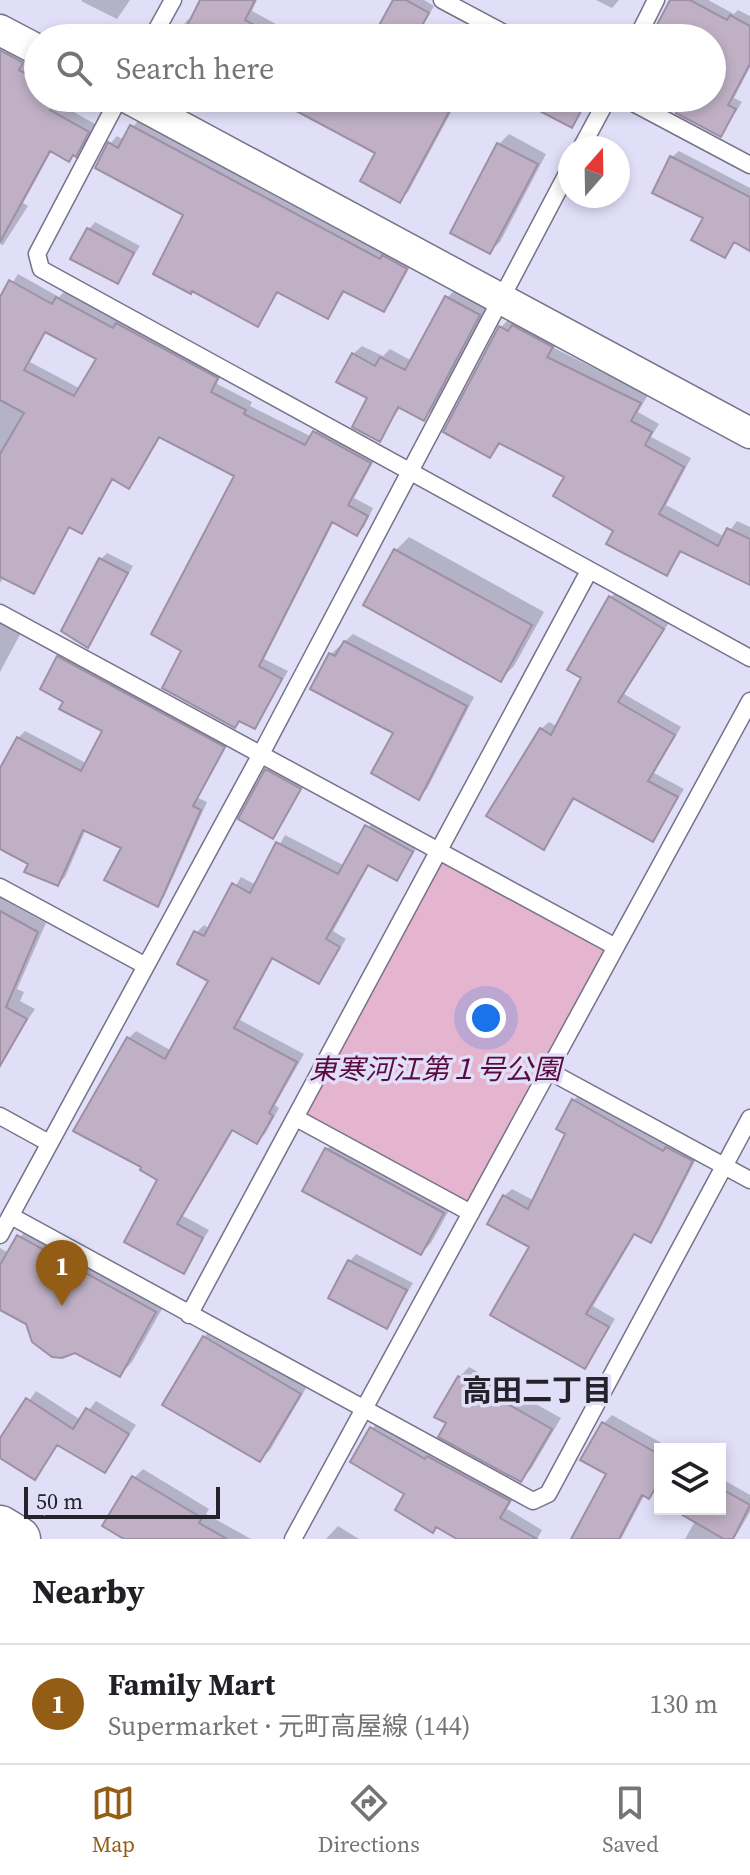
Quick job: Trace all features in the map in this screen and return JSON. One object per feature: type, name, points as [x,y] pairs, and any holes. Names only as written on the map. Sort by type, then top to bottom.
[{"type":"main road","points":[[0,1528],[18,1539]]},
{"type":"street","points":[[0,30],[24,43]]},
{"type":"street","points":[[154,112],[750,433]]},
{"type":"lane","points":[[160,24],[173,0]]},
{"type":"lane","points":[[442,0],[487,24]]},
{"type":"lane","points":[[644,24],[656,0]]},
{"type":"lane","points":[[112,112],[37,254],[41,269],[750,658]]},
{"type":"lane","points":[[587,136],[600,112]]},
{"type":"lane","points":[[650,112],[750,165]]},
{"type":"lane","points":[[0,1235],[261,754],[558,190]]},
{"type":"lane","points":[[189,1315],[589,571]]},
{"type":"lane","points":[[0,613],[614,946]]},
{"type":"lane","points":[[293,1539],[750,701]]},
{"type":"lane","points":[[0,887],[146,966]]},
{"type":"lane","points":[[547,1070],[750,1180]]},
{"type":"lane","points":[[0,1116],[49,1143]]},
{"type":"lane","points":[[296,1118],[471,1213]]},
{"type":"lane","points":[[11,1216],[533,1501],[548,1494],[750,1118]]},
{"type":"green space","name":"東寒河江第１号公園","points":[[440,853],[614,946],[471,1213],[296,1118]]},
{"type":"building","points":[[200,0],[255,0],[245,20],[252,24],[188,24]]},
{"type":"building","points":[[393,0],[406,0],[429,13],[423,24],[380,24]]},
{"type":"building","points":[[670,0],[690,0],[727,20],[730,15],[750,26],[750,64],[728,105],[736,109],[721,137],[676,113],[726,112],[726,24],[657,24]]},
{"type":"building","points":[[0,50],[23,63],[19,70],[24,73],[24,112],[54,112],[89,132],[76,157],[73,155],[69,162],[50,151],[0,242]]},
{"type":"building","points":[[298,112],[449,112],[400,203],[360,181],[375,153]]},
{"type":"building","points":[[542,112],[581,112],[572,128]]},
{"type":"building","points":[[130,125],[380,259],[382,255],[407,269],[384,312],[343,291],[328,319],[277,292],[258,327],[153,274],[183,215],[95,168],[108,142],[118,148]]},
{"type":"building","points":[[497,143],[538,164],[490,254],[450,233]]},
{"type":"building","points":[[670,156],[750,197],[750,251],[734,242],[725,258],[691,240],[703,218],[652,193]]},
{"type":"building","points":[[87,228],[134,253],[118,284],[70,259]]},
{"type":"building","points":[[9,280],[52,304],[56,297],[113,328],[116,323],[218,378],[211,392],[246,410],[244,414],[305,445],[313,431],[371,463],[348,505],[368,516],[357,536],[332,522],[259,666],[282,679],[255,729],[239,721],[235,728],[162,688],[181,651],[151,634],[234,476],[159,437],[129,489],[112,479],[82,534],[69,527],[34,594],[0,577],[0,454],[24,413],[0,400],[0,297]],"holes":[[[45,332],[96,359],[74,396],[24,370]]]},
{"type":"building","points":[[445,296],[480,315],[424,421],[398,407],[380,442],[352,427],[367,398],[336,382],[352,353],[375,366],[380,357],[405,370]]},
{"type":"building","points":[[512,325],[553,347],[547,357],[641,403],[631,421],[652,432],[645,445],[684,467],[659,514],[718,546],[727,528],[750,539],[750,585],[680,551],[667,576],[606,544],[613,531],[553,496],[564,477],[499,443],[490,458],[443,432],[499,326],[508,331]]},
{"type":"building","points":[[394,549],[532,625],[501,682],[363,605]]},
{"type":"building","points":[[99,558],[128,573],[88,648],[61,631]]},
{"type":"building","points":[[609,596],[664,629],[618,702],[675,735],[648,781],[678,797],[653,842],[573,798],[544,850],[486,816],[540,728],[551,735],[581,678],[567,670]]},
{"type":"building","points":[[344,641],[467,706],[419,800],[371,773],[393,733],[310,689],[329,653],[335,656]]},
{"type":"building","points":[[57,656],[225,747],[193,806],[201,810],[158,907],[104,880],[121,848],[83,830],[58,886],[24,872],[28,864],[0,849],[0,768],[17,737],[81,771],[102,731],[59,709],[63,702],[40,689]]},
{"type":"building","points":[[265,769],[301,789],[273,839],[238,819]]},
{"type":"building","points":[[365,825],[413,852],[397,881],[368,865],[326,939],[340,947],[319,984],[272,958],[234,1028],[297,1062],[269,1113],[273,1116],[257,1144],[232,1130],[177,1224],[203,1238],[184,1274],[124,1242],[157,1180],[140,1170],[141,1167],[73,1131],[127,1037],[165,1059],[208,981],[177,964],[194,931],[204,936],[232,883],[250,893],[276,842],[338,874]]},
{"type":"building","points":[[0,911],[38,932],[6,1007],[27,1019],[0,1066]]},
{"type":"building","points":[[572,1099],[663,1151],[666,1147],[693,1161],[651,1243],[634,1234],[586,1314],[609,1327],[585,1369],[490,1315],[529,1247],[487,1224],[503,1195],[528,1209],[565,1134],[556,1129]]},
{"type":"building","points":[[325,1148],[444,1213],[421,1255],[302,1191]]},
{"type":"building","points":[[17,1235],[156,1312],[120,1377],[75,1353],[62,1358],[52,1357],[32,1342],[26,1324],[0,1310],[0,1265]]},
{"type":"building","points":[[348,1260],[407,1290],[387,1329],[328,1298]]},
{"type":"building","points":[[203,1336],[301,1394],[260,1462],[162,1405]]},
{"type":"building","points":[[458,1376],[552,1429],[521,1482],[438,1437],[446,1423],[434,1417]]},
{"type":"building","points":[[26,1398],[73,1429],[86,1408],[129,1434],[105,1473],[57,1445],[35,1480],[0,1458],[0,1438]]},
{"type":"building","points":[[602,1422],[654,1452],[654,1490],[649,1499],[642,1495],[619,1539],[571,1539],[606,1474],[580,1460]]},
{"type":"building","points":[[370,1427],[425,1459],[427,1456],[510,1501],[500,1518],[537,1539],[457,1539],[436,1527],[433,1533],[395,1510],[404,1494],[350,1462]]},
{"type":"building","points":[[132,1476],[202,1518],[199,1523],[227,1539],[124,1539],[102,1526]]},
{"type":"building","points":[[726,1491],[750,1505],[733,1539],[724,1539],[682,1515],[726,1515]]},
{"type":"place","name":"Family Mart","points":[[62,1306]]},
{"type":"district","name":"高田二丁目","points":[[537,1391]]}]
